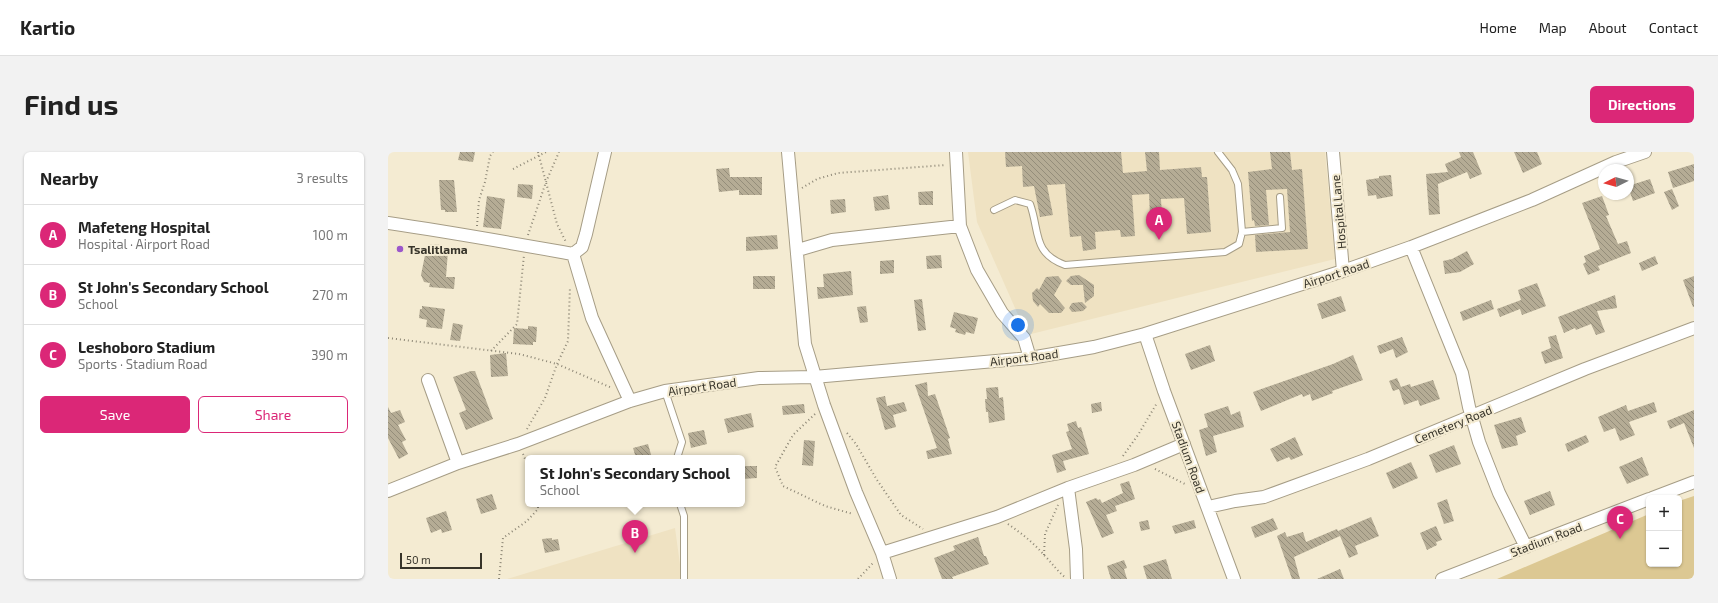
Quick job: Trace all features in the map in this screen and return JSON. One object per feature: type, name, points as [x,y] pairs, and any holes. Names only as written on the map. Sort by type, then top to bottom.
[{"type":"street","points":[[388,223],[475,236],[489,240],[572,254],[582,248],[605,152]]},
{"type":"street","points":[[788,152],[798,250],[799,291],[805,344],[824,406],[866,517],[882,553],[890,579]]},
{"type":"street","name":"Hospital Lane","points":[[1333,152],[1343,271]]},
{"type":"street","name":"Airport Road","points":[[388,491],[458,463],[518,444],[630,402],[665,391],[759,378],[814,377],[1030,358],[1094,347],[1145,334],[1343,271],[1411,247],[1532,200],[1614,157],[1645,152]]},
{"type":"street","points":[[956,157],[960,226],[978,270],[1002,313],[1024,338],[1030,358]]},
{"type":"street","points":[[798,250],[832,240],[960,226]]},
{"type":"street","points":[[1411,247],[1462,373],[1471,417],[1499,492],[1526,547]]},
{"type":"street","points":[[572,254],[592,318],[630,402]]},
{"type":"street","name":"Cemetery Road","points":[[1208,507],[1264,497],[1368,459],[1585,369],[1694,328]]},
{"type":"street","name":"Stadium Road","points":[[1145,334],[1164,391],[1234,579]]},
{"type":"street","points":[[428,380],[458,463]]},
{"type":"street","points":[[882,553],[996,517],[1111,472],[1134,465],[1184,444]]},
{"type":"street","points":[[1660,495],[1694,482]]},
{"type":"street","points":[[1067,489],[1076,549],[1077,579]]},
{"type":"street","name":"Stadium Road","points":[[1442,579],[1646,500]]},
{"type":"lane","points":[[994,210],[1016,200],[1030,204],[1035,218],[1036,233],[1044,252],[1057,262],[1065,265],[1226,252],[1239,244],[1242,232],[1238,184],[1232,170],[1218,152]]},
{"type":"lane","points":[[1242,232],[1282,228],[1280,197]]},
{"type":"lane","points":[[665,391],[682,442],[678,455]]},
{"type":"lane","points":[[681,507],[684,516],[684,579]]},
{"type":"path","points":[[475,236],[479,200],[485,182],[490,156],[493,152]]},
{"type":"path","points":[[513,169],[539,153],[546,152]]},
{"type":"path","points":[[491,351],[517,324],[520,282],[525,245],[546,182],[559,152]]},
{"type":"path","points":[[539,153],[557,224],[572,254]]},
{"type":"path","points":[[791,192],[817,179],[838,173],[943,165],[956,157]]},
{"type":"path","points":[[518,444],[545,398],[557,364],[568,341],[570,284]]},
{"type":"path","points":[[388,338],[519,354],[557,364],[605,386],[612,388],[624,388]]},
{"type":"path","points":[[1111,472],[1138,435],[1164,391]]},
{"type":"path","points":[[824,406],[793,435],[775,467],[783,486],[825,506],[866,517]]},
{"type":"path","points":[[842,428],[856,444],[877,480],[901,515],[935,536]]},
{"type":"path","points":[[1154,468],[1192,487],[1200,487]]},
{"type":"path","points":[[1044,555],[1045,534],[1067,489]]},
{"type":"path","points":[[499,579],[503,538],[527,521],[538,507]]},
{"type":"path","points":[[996,517],[1018,531],[1044,555],[1058,572],[1067,579]]},
{"type":"path","points":[[858,579],[882,553]]},
{"type":"shaded area","points":[[968,152],[1325,152],[1335,259],[1027,335],[977,222]]},
{"type":"shaded area","points":[[1694,496],[1694,579],[1497,579],[1646,515],[1646,567],[1682,567],[1682,500]]},
{"type":"shaded area","points":[[675,528],[682,579],[507,579]]},
{"type":"building","points":[[460,152],[475,152],[473,162],[458,160]]},
{"type":"building","points":[[1005,152],[1121,152],[1123,173],[1147,171],[1145,152],[1159,152],[1160,170],[1201,167],[1202,177],[1207,177],[1211,232],[1187,234],[1184,198],[1161,199],[1162,216],[1150,217],[1149,194],[1132,195],[1135,236],[1121,237],[1120,230],[1095,232],[1096,249],[1083,251],[1081,236],[1070,237],[1065,184],[1047,185],[1053,215],[1040,217],[1034,186],[1023,187],[1022,166],[1006,167]]},
{"type":"building","points":[[1270,152],[1290,152],[1292,170],[1302,169],[1308,249],[1256,252],[1255,235],[1290,232],[1287,189],[1266,190],[1269,225],[1255,226],[1254,220],[1252,221],[1248,172],[1272,169]]},
{"type":"building","points":[[1459,152],[1473,152],[1482,174],[1470,179],[1467,172],[1438,184],[1440,214],[1429,215],[1426,174],[1448,172],[1445,164],[1461,157]]},
{"type":"building","points":[[1514,152],[1537,152],[1542,164],[1523,173]]},
{"type":"building","points":[[1694,164],[1694,181],[1673,188],[1668,172]]},
{"type":"building","points":[[729,168],[730,177],[762,177],[762,195],[739,195],[739,190],[719,192],[716,169]]},
{"type":"building","points":[[1391,175],[1393,196],[1377,199],[1376,195],[1368,196],[1366,180],[1379,178],[1379,176]]},
{"type":"building","points":[[1650,179],[1655,193],[1633,201],[1634,184]]},
{"type":"building","points":[[439,180],[454,180],[457,212],[445,212],[445,210],[441,210]]},
{"type":"building","points":[[518,184],[533,185],[532,199],[517,197]]},
{"type":"building","points":[[1672,189],[1679,206],[1672,210],[1664,192]]},
{"type":"building","points":[[933,191],[933,205],[919,205],[918,192]]},
{"type":"building","points":[[888,195],[890,209],[875,211],[873,197]]},
{"type":"building","points":[[487,196],[505,199],[501,229],[483,227]]},
{"type":"building","points":[[1598,197],[1598,200],[1603,200],[1609,215],[1606,216],[1618,244],[1627,241],[1631,253],[1598,266],[1600,270],[1588,275],[1583,264],[1586,262],[1584,256],[1600,249],[1582,203]]},
{"type":"building","points":[[845,199],[846,212],[831,214],[830,200]]},
{"type":"building","points":[[777,235],[778,249],[746,251],[746,237]]},
{"type":"building","points":[[430,244],[442,245],[441,250],[448,251],[446,277],[455,277],[454,289],[429,287],[430,283],[424,282],[421,275],[425,255],[430,249]]},
{"type":"building","points":[[1467,251],[1474,264],[1460,272],[1445,274],[1443,261],[1452,259]]},
{"type":"building","points":[[941,255],[942,268],[927,269],[926,256]]},
{"type":"building","points":[[1655,256],[1658,264],[1642,271],[1639,263]]},
{"type":"building","points":[[894,260],[894,273],[880,274],[880,261]]},
{"type":"building","points":[[851,271],[853,295],[818,299],[817,287],[824,287],[823,274]]},
{"type":"building","points":[[1079,275],[1094,285],[1094,296],[1085,303],[1083,285],[1071,285],[1066,281],[1071,276]]},
{"type":"building","points":[[753,276],[775,276],[775,289],[753,289]]},
{"type":"building","points":[[1058,276],[1062,281],[1054,295],[1065,308],[1061,313],[1049,313],[1040,304],[1038,307],[1033,301],[1032,293],[1037,288],[1039,290],[1046,277]]},
{"type":"building","points":[[1694,276],[1694,307],[1693,307],[1683,280]]},
{"type":"building","points":[[1537,283],[1546,306],[1522,315],[1520,309],[1500,317],[1497,309],[1521,300],[1518,290]]},
{"type":"building","points":[[1615,295],[1617,308],[1597,311],[1605,332],[1596,335],[1591,324],[1576,330],[1575,328],[1564,333],[1558,317]]},
{"type":"building","points":[[1341,296],[1346,311],[1322,319],[1317,304]]},
{"type":"building","points":[[922,299],[926,330],[918,331],[914,300]]},
{"type":"building","points":[[1491,300],[1494,309],[1463,321],[1460,312]]},
{"type":"building","points":[[1082,302],[1087,307],[1083,311],[1072,312],[1069,308],[1072,303]]},
{"type":"building","points":[[422,306],[445,309],[442,329],[426,327],[427,320],[419,318],[420,309],[422,309]]},
{"type":"building","points":[[866,306],[868,322],[860,323],[857,307]]},
{"type":"building","points":[[954,312],[978,318],[974,334],[966,332],[965,335],[955,332],[956,329],[950,327]]},
{"type":"building","points":[[453,323],[463,325],[460,341],[450,340]]},
{"type":"building","points":[[528,326],[537,327],[536,342],[533,342],[533,345],[513,344],[514,328],[528,329]]},
{"type":"building","points":[[1556,335],[1563,358],[1545,364],[1541,352],[1551,348],[1548,337]]},
{"type":"building","points":[[1402,337],[1408,352],[1396,358],[1393,349],[1380,354],[1377,346]]},
{"type":"building","points":[[1210,345],[1215,361],[1191,370],[1185,354]]},
{"type":"building","points":[[506,353],[508,376],[491,377],[490,355]]},
{"type":"building","points":[[1353,355],[1363,380],[1332,391],[1333,393],[1312,401],[1310,394],[1303,397],[1302,394],[1261,411],[1253,392],[1333,364]]},
{"type":"building","points":[[475,371],[493,419],[466,430],[459,413],[466,410],[453,377]]},
{"type":"building","points":[[1397,378],[1401,387],[1410,384],[1411,387],[1433,380],[1440,399],[1420,406],[1418,400],[1404,405],[1399,389],[1393,391],[1389,381]]},
{"type":"building","points":[[927,382],[928,396],[935,394],[950,438],[948,439],[952,454],[928,459],[926,451],[937,448],[915,385]]},
{"type":"building","points":[[998,387],[999,398],[1003,397],[1005,420],[989,423],[988,412],[986,412],[986,388]]},
{"type":"building","points":[[885,396],[887,406],[904,402],[907,411],[893,415],[896,427],[885,430],[876,398]]},
{"type":"building","points":[[1101,402],[1102,411],[1092,413],[1091,404]]},
{"type":"building","points":[[1654,402],[1657,412],[1629,422],[1635,435],[1620,441],[1615,428],[1604,432],[1598,417],[1626,405],[1628,411]]},
{"type":"building","points":[[804,404],[805,413],[783,415],[782,406]]},
{"type":"building","points":[[1228,406],[1231,415],[1240,411],[1244,427],[1213,436],[1217,452],[1206,456],[1199,430],[1208,427],[1204,414]]},
{"type":"building","points":[[388,407],[391,413],[400,410],[405,422],[398,425],[406,440],[402,442],[408,454],[399,459],[388,438]]},
{"type":"building","points":[[1694,410],[1694,448],[1684,423],[1670,429],[1667,421]]},
{"type":"building","points":[[751,413],[754,427],[728,433],[724,419]]},
{"type":"building","points":[[1521,417],[1526,432],[1516,436],[1518,445],[1502,449],[1494,425]]},
{"type":"building","points":[[1076,421],[1078,428],[1081,427],[1089,454],[1063,461],[1066,470],[1057,473],[1052,455],[1072,449],[1066,432],[1069,431],[1067,424]]},
{"type":"building","points":[[704,430],[707,444],[691,448],[688,433]]},
{"type":"building","points":[[1586,435],[1589,442],[1568,452],[1565,444]]},
{"type":"building","points":[[1295,437],[1303,455],[1291,460],[1289,457],[1277,462],[1270,449]]},
{"type":"building","points":[[804,440],[815,441],[813,466],[802,465]]},
{"type":"building","points":[[648,444],[651,455],[635,455],[633,448]]},
{"type":"building","points":[[1454,445],[1461,464],[1436,473],[1429,455]]},
{"type":"building","points":[[1642,457],[1649,475],[1627,484],[1619,467]]},
{"type":"building","points":[[1411,462],[1418,478],[1393,489],[1386,473]]},
{"type":"building","points":[[745,466],[757,466],[757,478],[745,479]]},
{"type":"building","points":[[1129,481],[1135,499],[1115,506],[1117,511],[1106,515],[1114,533],[1102,538],[1086,502],[1096,498],[1098,500],[1100,499],[1102,503],[1123,493],[1120,484]]},
{"type":"building","points":[[1550,491],[1555,505],[1530,515],[1524,501]]},
{"type":"building","points":[[492,494],[497,509],[481,514],[476,499]]},
{"type":"building","points":[[1447,499],[1454,521],[1444,524],[1437,503]]},
{"type":"building","points":[[446,511],[452,530],[442,533],[441,529],[431,533],[426,518]]},
{"type":"building","points":[[1371,517],[1379,536],[1355,546],[1358,554],[1349,558],[1338,531]]},
{"type":"building","points":[[1273,518],[1278,529],[1255,538],[1251,527]]},
{"type":"building","points":[[1148,520],[1150,529],[1141,531],[1139,522]]},
{"type":"building","points":[[1194,520],[1196,528],[1175,534],[1172,526]]},
{"type":"building","points":[[1436,526],[1442,540],[1436,542],[1437,545],[1427,550],[1420,533]]},
{"type":"building","points":[[1337,529],[1340,536],[1294,557],[1300,579],[1292,579],[1277,536],[1285,532],[1287,537],[1303,532],[1306,542]]},
{"type":"building","points":[[978,537],[984,556],[986,556],[989,564],[952,577],[953,579],[942,579],[934,558],[955,550],[953,546]]},
{"type":"building","points":[[552,538],[552,540],[558,539],[560,550],[545,553],[542,539]]},
{"type":"building","points":[[1166,559],[1172,579],[1147,579],[1143,566]]},
{"type":"building","points":[[1124,560],[1127,568],[1124,569],[1127,579],[1111,579],[1107,566]]},
{"type":"building","points":[[1340,569],[1344,579],[1317,579]]},
{"type":"place","name":"Mafeteng Hospital","points":[[1159,240]]},
{"type":"place","name":"Tsalitlama","points":[[400,249]]},
{"type":"place","name":"Leshoboro Stadium","points":[[1620,539]]},
{"type":"place","name":"St John's Secondary School","points":[[635,553]]}]
